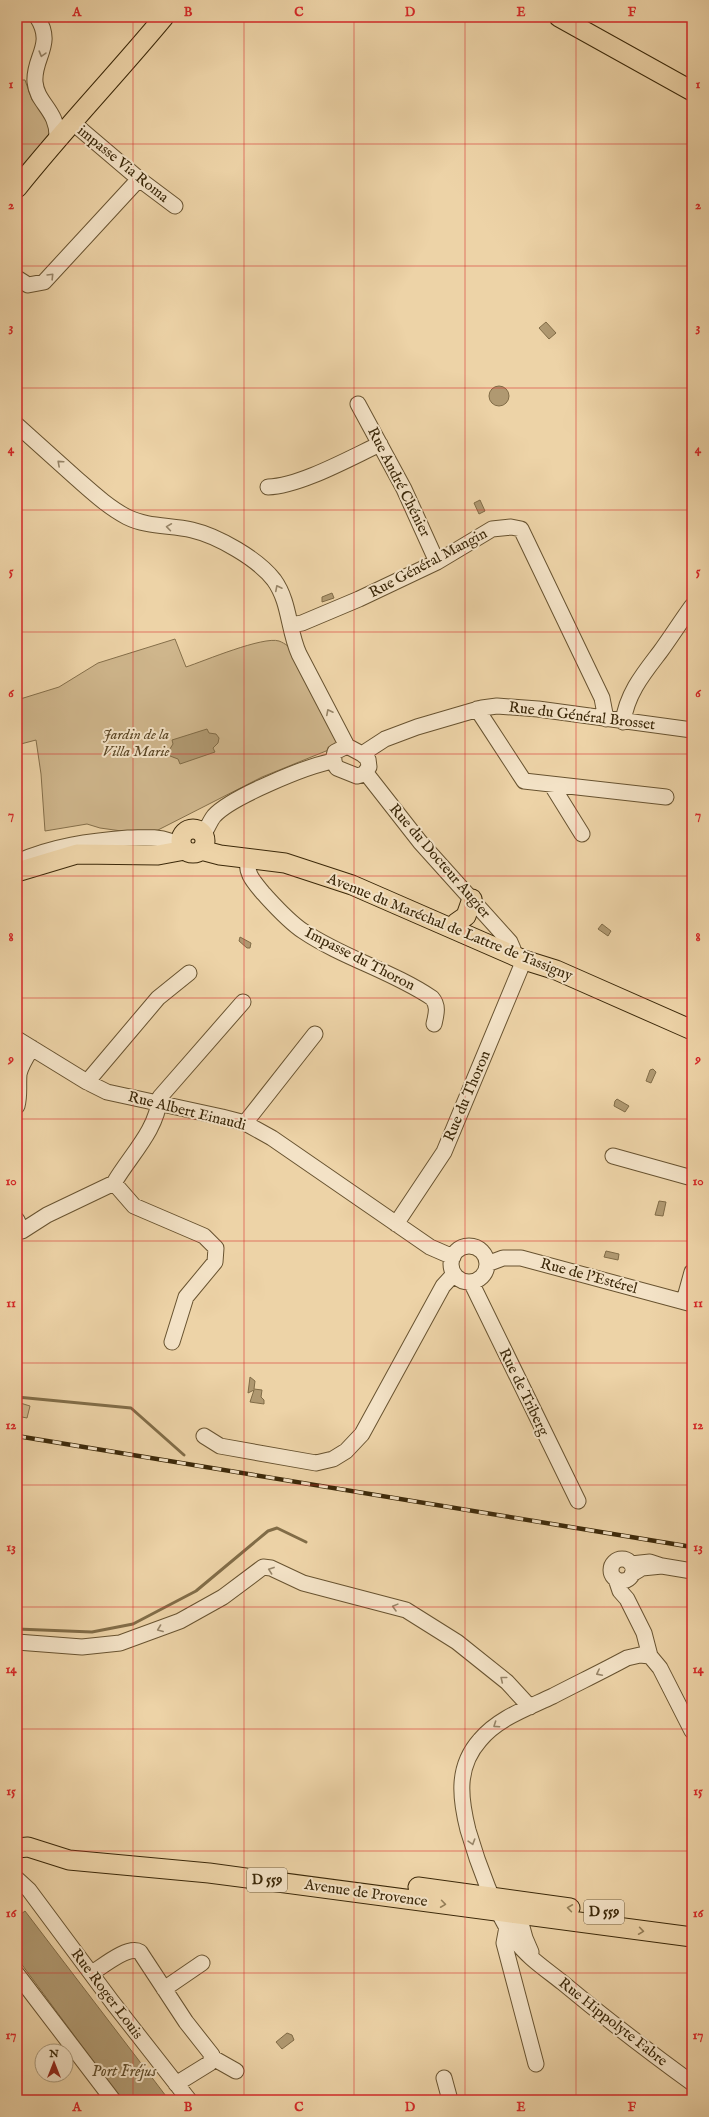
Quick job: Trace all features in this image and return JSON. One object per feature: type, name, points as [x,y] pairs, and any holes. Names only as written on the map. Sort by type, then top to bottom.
[{"type":"main road","points":[[17,197],[75,124],[112,85],[120,71],[164,17]]},
{"type":"main road","points":[[559,17],[692,91]]},
{"type":"main road","points":[[585,17],[692,80]]},
{"type":"main road","points":[[17,188],[57,138],[75,124]]},
{"type":"main road","points":[[17,868],[63,851],[83,847],[191,842]]},
{"type":"main road","points":[[17,872],[77,854],[158,855],[191,842]]},
{"type":"main road","name":"Avenue du Maréchal de Lattre de Tassigny","points":[[191,842],[220,855],[285,864],[352,885],[556,970],[692,1030]]},
{"type":"main road","name":"Avenue du Maréchal de Lattre de Tassigny","points":[[191,842],[218,847],[249,850],[315,866],[456,923],[518,955],[558,965],[692,1022]]},
{"type":"main road","points":[[456,923],[466,916],[472,899]]},
{"type":"main road","name":"Avenue de Provence","points":[[17,1835],[28,1835],[70,1848],[495,1904],[513,1914],[692,1937]]},
{"type":"main road","name":"Avenue de Provence","points":[[17,1848],[28,1847],[69,1860],[209,1873],[495,1904]]},
{"type":"main road","name":"Avenue de Provence","points":[[513,1914],[692,1924]]},
{"type":"street","points":[[37,17],[44,34],[44,47],[35,78],[36,89],[53,115],[56,125],[57,138]]},
{"type":"street","name":"impasse Via Roma","points":[[75,124],[140,179],[175,206]]},
{"type":"street","points":[[17,278],[28,285],[39,284],[48,279],[140,179]]},
{"type":"street","name":"Rue André Chénier","points":[[358,404],[404,489],[437,562]]},
{"type":"street","points":[[17,425],[91,491],[126,516],[143,523],[203,533],[216,538],[252,560],[266,571],[275,581],[286,604],[293,641],[299,654],[347,746],[362,754],[369,762],[366,773],[357,776],[337,768],[333,761],[337,750],[347,746]]},
{"type":"street","points":[[268,487],[279,487],[311,475],[380,444]]},
{"type":"street","name":"Rue Général Mangin","points":[[291,625],[302,623],[359,599],[437,562],[492,530],[511,526],[521,529],[602,698],[606,718]]},
{"type":"street","points":[[623,722],[631,696],[642,674],[660,652],[692,606]]},
{"type":"street","name":"Rue du Général Brosset","points":[[362,754],[385,738],[477,709],[515,706],[606,718],[623,722],[692,730]]},
{"type":"street","points":[[477,709],[524,781],[666,797]]},
{"type":"street","points":[[17,862],[54,849],[94,840],[160,837],[191,842],[214,816],[230,803],[254,791],[318,765],[333,761]]},
{"type":"street","name":"Rue du Docteur Augier","points":[[366,773],[420,842],[510,942],[518,955]]},
{"type":"street","points":[[551,784],[582,834]]},
{"type":"street","name":"Impasse du Thoron","points":[[248,859],[247,871],[254,881],[273,904],[301,930],[321,942],[432,998],[436,1002],[437,1009],[434,1024]]},
{"type":"street","name":"Rue du Thoron","points":[[396,1224],[444,1152],[518,955]]},
{"type":"street","points":[[87,1082],[158,998],[189,973]]},
{"type":"street","points":[[19,1226],[47,1215],[114,1183],[149,1133],[160,1097],[243,1002]]},
{"type":"street","points":[[245,1124],[315,1034]]},
{"type":"street","name":"Rue Albert Einaudi","points":[[17,1039],[87,1082],[107,1092],[222,1117],[245,1124],[272,1138],[430,1247],[453,1257]]},
{"type":"street","points":[[17,1106],[20,1098],[19,1075],[32,1048]]},
{"type":"street","points":[[613,1156],[692,1178]]},
{"type":"street","points":[[114,1183],[134,1206],[204,1236],[216,1248],[215,1262],[186,1297],[172,1342]]},
{"type":"street","points":[[474,1247],[484,1254],[487,1264],[482,1276],[471,1282],[463,1281],[454,1274],[452,1269],[453,1257],[462,1248],[474,1247]]},
{"type":"street","name":"Rue de l'Estérel","points":[[487,1264],[503,1258],[521,1258],[688,1302]]},
{"type":"street","points":[[688,1302],[692,1272]]},
{"type":"street","points":[[204,1436],[220,1446],[316,1463],[333,1459],[346,1451],[362,1434],[443,1286],[454,1274]]},
{"type":"street","name":"Rue de Triberg","points":[[471,1282],[578,1501]]},
{"type":"street","points":[[692,1571],[662,1566],[642,1568],[627,1574],[627,1599],[646,1637],[650,1656],[660,1668],[692,1731]]},
{"type":"street","points":[[17,1642],[82,1647],[120,1643],[180,1621],[223,1597],[263,1567],[271,1568],[282,1575],[302,1583],[406,1610],[457,1642],[507,1682],[530,1707]]},
{"type":"street","points":[[642,1630],[634,1656],[650,1656]]},
{"type":"street","name":"Rue Hippolyte Fabre","points":[[634,1656],[502,1721],[485,1734],[473,1749],[462,1776],[461,1795],[472,1845],[495,1904],[513,1914],[535,1960],[611,2023],[692,2083]]},
{"type":"street","name":"Rue Roger Louis","points":[[20,1884],[92,1973],[189,2100]]},
{"type":"street","points":[[513,1914],[504,1943],[536,2064]]},
{"type":"street","points":[[92,1973],[127,1950],[136,1950],[140,1952],[186,2022],[211,2052],[212,2058],[210,2063],[176,2084]]},
{"type":"street","points":[[164,1989],[202,1963]]},
{"type":"street","points":[[17,1974],[113,2100]]},
{"type":"street","points":[[212,2058],[236,2071]]},
{"type":"street","points":[[444,2078],[450,2100]]},
{"type":"green space","points":[[17,80],[25,80],[32,100],[47,118],[52,130],[17,179]]},
{"type":"green space","name":"Jardin de la Villa Marie","points":[[175,639],[186,667],[247,645],[260,642],[271,640],[279,641],[288,646],[335,734],[336,741],[331,749],[262,777],[158,830],[136,833],[100,828],[87,824],[45,831],[41,774],[36,740],[17,745],[17,700],[59,687],[98,663]]},
{"type":"green space","points":[[17,1402],[30,1406],[27,1418],[17,1416]]},
{"type":"water","points":[[546,322],[556,333],[549,339],[539,328]]},
{"type":"water","points":[[499,386],[506,389],[509,396],[506,403],[499,406],[492,403],[489,396],[492,389]]},
{"type":"water","points":[[480,500],[485,511],[479,514],[474,503]]},
{"type":"water","points":[[332,593],[334,598],[322,602],[322,597]]},
{"type":"water","points":[[207,729],[209,733],[216,734],[219,738],[218,743],[213,748],[215,752],[180,764],[178,759],[170,756],[168,752],[173,744],[172,740]]},
{"type":"water","points":[[602,924],[611,931],[608,936],[598,929]]},
{"type":"water","points":[[240,937],[251,943],[250,948],[247,948],[239,941]]},
{"type":"water","points":[[653,1069],[656,1072],[651,1083],[646,1081],[650,1070]]},
{"type":"water","points":[[617,1099],[629,1106],[625,1112],[614,1106]]},
{"type":"water","points":[[659,1201],[666,1202],[663,1216],[655,1215]]},
{"type":"water","points":[[606,1251],[619,1254],[618,1260],[604,1257]]},
{"type":"water","points":[[250,1377],[255,1381],[254,1389],[262,1390],[261,1397],[264,1400],[264,1404],[250,1402],[254,1390],[248,1393]]},
{"type":"water","name":"Port Fréjus","points":[[25,1911],[169,2100],[122,2100],[17,1958],[17,1917]]},
{"type":"water","points":[[287,2033],[292,2035],[294,2040],[282,2049],[276,2042]]},
{"type":"waterway","points":[[17,1397],[131,1408],[184,1455]]},
{"type":"waterway","points":[[17,1629],[92,1632],[133,1624],[196,1591],[268,1531],[277,1528],[306,1542]]},
{"type":"railway","points":[[17,1436],[692,1547]]}]
